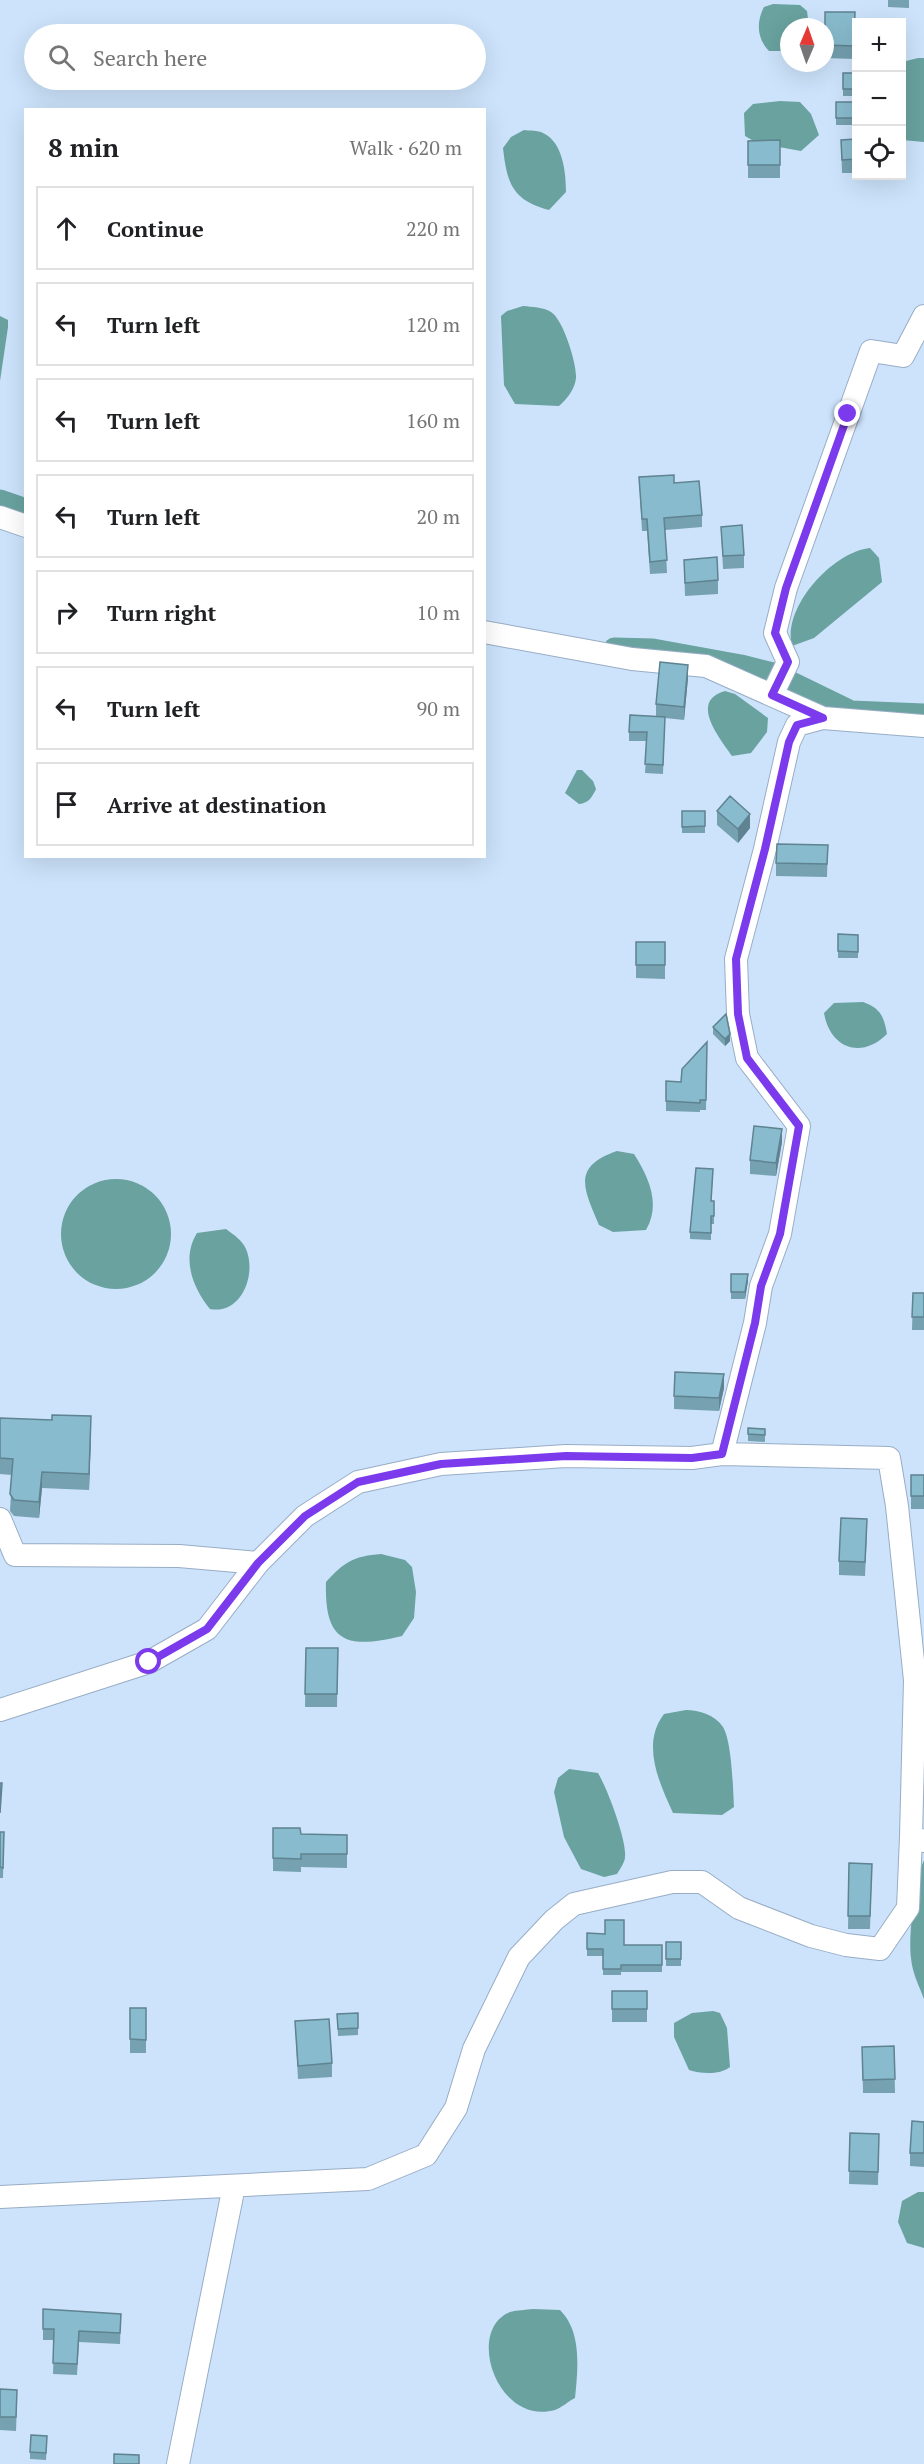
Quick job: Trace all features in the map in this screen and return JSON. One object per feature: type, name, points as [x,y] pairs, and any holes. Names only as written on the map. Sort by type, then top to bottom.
[{"type":"street","points":[[772,695],[788,662],[775,633],[786,588],[871,351],[903,356],[924,316]]},
{"type":"street","points":[[0,517],[24,525]]},
{"type":"street","points":[[486,632],[632,659],[706,666],[823,718]]},
{"type":"street","points":[[722,1454],[755,1323],[761,1286],[780,1234],[799,1126],[747,1058],[738,1014],[736,959],[765,849],[789,742],[797,725],[823,718],[924,726]]},
{"type":"street","points":[[0,1710],[149,1662],[207,1629],[258,1563],[305,1516],[358,1482],[441,1464],[566,1456],[692,1458],[722,1454],[889,1458],[897,1506],[915,1680],[918,1839],[908,1908],[880,1949],[846,1945],[811,1936],[739,1908],[702,1882],[672,1882],[574,1904],[554,1920],[519,1957],[474,2049],[456,2108],[426,2155],[368,2179],[0,2197]]},
{"type":"street","points":[[0,1520],[15,1555],[179,1556],[258,1563]]},
{"type":"street","points":[[178,2464],[234,2186]]},
{"type":"shaded area","points":[[773,4],[800,5],[807,11],[808,18],[780,18],[780,51],[769,51],[760,36],[759,24],[764,7]]},
{"type":"shaded area","points":[[924,58],[924,142],[906,140],[906,61]]},
{"type":"shaded area","points":[[780,101],[800,102],[811,114],[819,135],[801,151],[757,143],[745,136],[744,113],[753,104]]},
{"type":"shaded area","points":[[524,130],[541,132],[550,137],[562,159],[566,192],[549,210],[519,195],[507,171],[503,148],[511,137]]},
{"type":"shaded area","points":[[523,306],[541,308],[556,316],[568,342],[576,378],[570,394],[559,406],[515,404],[504,385],[501,316],[507,311]]},
{"type":"shaded area","points":[[0,316],[8,320],[8,327],[0,381]]},
{"type":"shaded area","points":[[870,548],[879,558],[882,582],[814,638],[792,646],[791,631],[795,615],[802,599],[813,584],[840,560],[855,552]]},
{"type":"shaded area","points":[[725,691],[735,694],[768,718],[767,732],[751,753],[732,756],[710,720],[709,703],[714,696]]},
{"type":"shaded area","points":[[577,770],[582,770],[593,781],[596,789],[588,801],[579,804],[565,793]]},
{"type":"shaded area","points":[[863,1002],[874,1007],[880,1014],[887,1034],[867,1047],[848,1046],[833,1035],[824,1013],[834,1003]]},
{"type":"shaded area","points":[[617,1151],[634,1154],[648,1182],[653,1211],[646,1230],[613,1232],[599,1225],[589,1200],[585,1180],[587,1172],[602,1157]]},
{"type":"shaded area","points":[[116,1179],[137,1183],[155,1195],[167,1213],[171,1234],[167,1255],[155,1273],[137,1285],[116,1289],[95,1285],[77,1273],[65,1255],[61,1234],[65,1213],[77,1195],[95,1183]]},
{"type":"shaded area","points":[[226,1229],[240,1240],[246,1249],[249,1259],[248,1281],[238,1300],[230,1306],[210,1309],[194,1283],[191,1273],[192,1243],[197,1233]]},
{"type":"shaded area","points":[[381,1554],[405,1560],[412,1567],[416,1592],[414,1618],[402,1636],[367,1642],[343,1637],[335,1630],[329,1618],[326,1582],[338,1569],[350,1561]]},
{"type":"shaded area","points":[[686,1710],[711,1716],[720,1723],[726,1734],[732,1766],[734,1807],[722,1815],[673,1813],[662,1789],[653,1750],[657,1726],[664,1714]]},
{"type":"shaded area","points":[[569,1769],[598,1773],[602,1780],[616,1814],[625,1849],[624,1861],[617,1874],[604,1877],[581,1869],[564,1837],[554,1792],[558,1778]]},
{"type":"shaded area","points":[[924,1860],[924,1999],[916,1979],[910,1949],[915,1894]]},
{"type":"shaded area","points":[[713,2011],[720,2013],[727,2028],[730,2067],[710,2073],[689,2070],[674,2037],[674,2023],[692,2013]]},
{"type":"shaded area","points":[[918,2192],[924,2192],[924,2248],[907,2243],[898,2222],[902,2201]]},
{"type":"shaded area","points":[[533,2309],[560,2310],[572,2329],[575,2340],[577,2363],[575,2398],[555,2410],[535,2411],[517,2404],[503,2391],[494,2374],[489,2355],[490,2337],[497,2322],[510,2312]]},
{"type":"building","points":[[825,12],[855,12],[855,18],[852,18],[852,46],[834,45],[834,18],[825,18]]},
{"type":"building","points":[[843,73],[852,73],[852,89],[843,89]]},
{"type":"building","points":[[836,102],[852,102],[852,118],[836,118]]},
{"type":"building","points":[[852,139],[852,159],[842,160],[841,140]]},
{"type":"building","points":[[780,140],[780,165],[748,165],[748,141]]},
{"type":"building","points":[[674,475],[674,483],[699,481],[702,515],[664,518],[667,560],[650,562],[647,519],[642,519],[639,477]]},
{"type":"building","points":[[742,525],[744,555],[723,556],[721,527]]},
{"type":"building","points":[[717,557],[718,580],[685,583],[684,560]]},
{"type":"building","points":[[660,662],[688,665],[684,707],[656,704]]},
{"type":"building","points":[[630,715],[665,717],[663,765],[645,764],[647,732],[629,732]]},
{"type":"building","points":[[730,796],[750,814],[738,829],[717,811]]},
{"type":"building","points":[[682,811],[705,811],[705,826],[682,827]]},
{"type":"building","points":[[777,844],[828,845],[827,864],[776,863]]},
{"type":"building","points":[[838,934],[858,935],[858,952],[838,951]]},
{"type":"building","points":[[636,942],[665,942],[665,965],[636,965]]},
{"type":"building","points":[[726,1014],[730,1034],[725,1039],[713,1027]]},
{"type":"building","points":[[707,1042],[706,1100],[700,1100],[700,1103],[666,1101],[666,1081],[681,1082],[682,1069]]},
{"type":"building","points":[[754,1126],[782,1129],[776,1163],[750,1160]]},
{"type":"building","points":[[696,1168],[713,1169],[711,1201],[714,1201],[714,1216],[711,1216],[711,1233],[690,1232]]},
{"type":"building","points":[[731,1274],[748,1274],[745,1292],[731,1292]]},
{"type":"building","points":[[913,1293],[924,1293],[924,1317],[912,1317]]},
{"type":"building","points":[[675,1372],[724,1374],[719,1398],[674,1396]]},
{"type":"building","points":[[52,1415],[91,1416],[89,1474],[42,1472],[39,1502],[14,1500],[10,1494],[13,1459],[0,1458],[0,1418],[52,1420]]},
{"type":"building","points":[[748,1428],[765,1429],[765,1435],[748,1434]]},
{"type":"building","points":[[911,1475],[924,1475],[924,1496],[911,1496]]},
{"type":"building","points":[[841,1518],[867,1519],[865,1562],[839,1561]]},
{"type":"building","points":[[306,1648],[338,1648],[337,1694],[305,1694]]},
{"type":"building","points":[[0,1783],[2,1783],[0,1813]]},
{"type":"building","points":[[273,1828],[300,1828],[301,1834],[347,1835],[347,1854],[301,1854],[301,1859],[273,1858]]},
{"type":"building","points":[[0,1832],[4,1832],[3,1868],[0,1867]]},
{"type":"building","points":[[849,1863],[872,1864],[870,1916],[848,1916]]},
{"type":"building","points":[[605,1920],[624,1920],[624,1945],[662,1945],[662,1965],[621,1965],[621,1969],[603,1969],[603,1949],[587,1949],[587,1933],[605,1934]]},
{"type":"building","points":[[666,1942],[681,1942],[681,1959],[666,1959]]},
{"type":"building","points":[[612,1991],[647,1991],[647,2009],[612,2009]]},
{"type":"building","points":[[130,2008],[146,2008],[146,2040],[130,2039]]},
{"type":"building","points":[[358,2013],[358,2028],[338,2029],[337,2014]]},
{"type":"building","points":[[329,2019],[332,2063],[298,2066],[295,2021]]},
{"type":"building","points":[[894,2046],[895,2079],[863,2080],[862,2047]]},
{"type":"building","points":[[912,2121],[924,2122],[924,2153],[910,2153]]},
{"type":"building","points":[[850,2133],[879,2134],[878,2172],[849,2171]]},
{"type":"building","points":[[43,2309],[121,2314],[120,2333],[79,2331],[77,2364],[53,2363],[54,2329],[43,2329]]},
{"type":"building","points":[[0,2389],[17,2390],[16,2417],[0,2417]]},
{"type":"building","points":[[31,2435],[47,2436],[46,2453],[30,2452]]},
{"type":"building","points":[[114,2454],[139,2455],[139,2464],[114,2464]]},
{"type":"waterway","points":[[0,500],[24,508]]},
{"type":"waterway","points":[[614,648],[653,649],[773,673],[851,711],[924,714]]},
{"type":"route","points":[[149,1662],[207,1629],[258,1563],[305,1516],[358,1482],[441,1464],[566,1456],[692,1458],[722,1454],[755,1323],[761,1286],[780,1234],[799,1126],[747,1058],[738,1014],[736,959],[765,849],[789,742],[797,725],[823,718],[772,695],[788,662],[775,633],[786,588],[848,414]]}]
